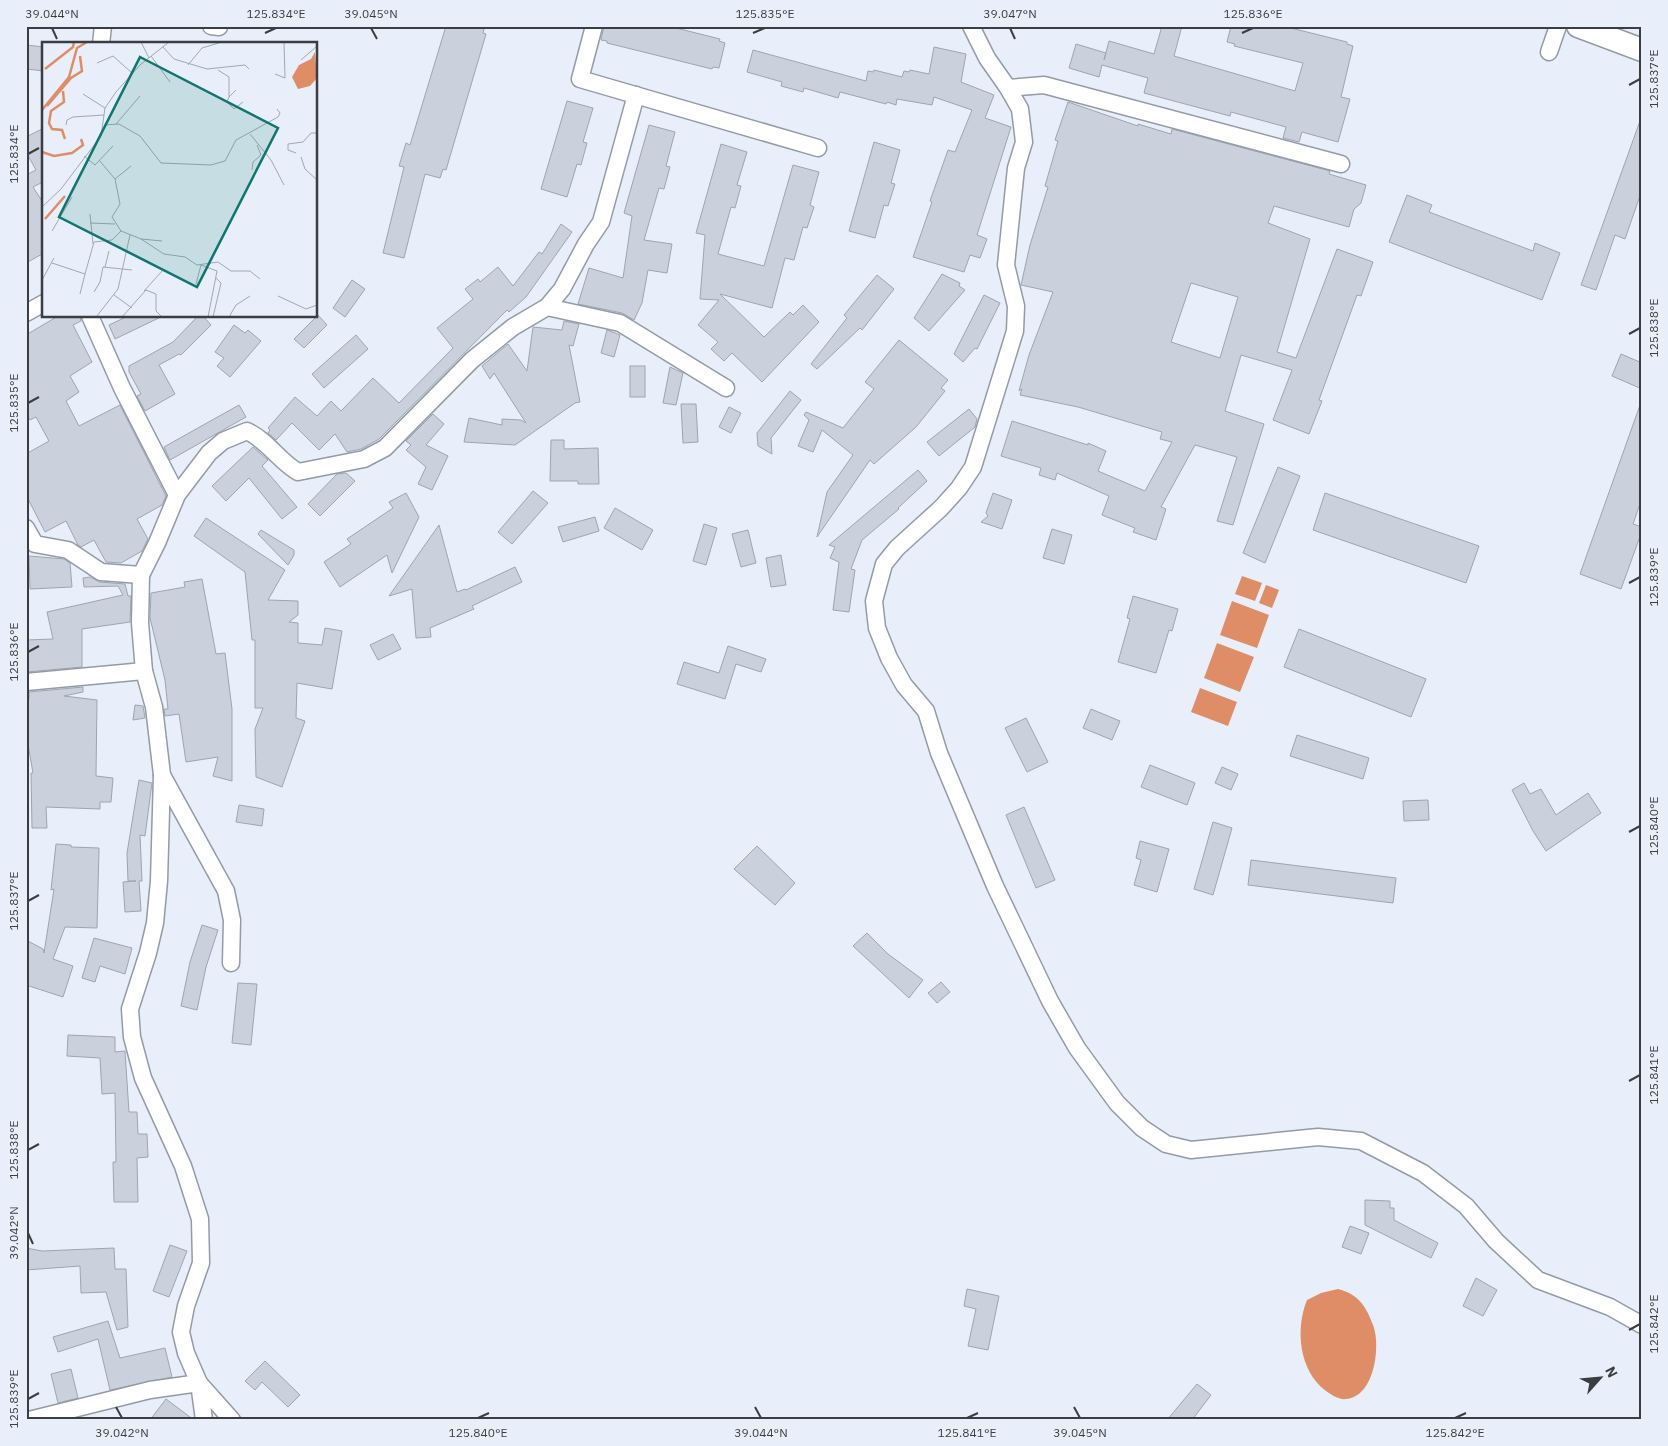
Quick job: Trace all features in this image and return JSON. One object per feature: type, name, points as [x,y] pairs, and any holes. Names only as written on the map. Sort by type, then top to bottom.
[{"type":"street","points":[[101,42],[103,26]]},
{"type":"street","points":[[594,26],[580,79],[818,148]]},
{"type":"street","points":[[971,26],[987,58],[1008,88],[1020,110],[1024,142],[1016,168],[1006,265],[1016,306],[1015,331],[973,468],[959,488],[941,508],[897,548],[884,564],[874,601],[877,628],[889,658],[904,685],[926,711],[939,753],[995,886],[1050,1001],[1077,1048],[1117,1103],[1142,1128],[1166,1144],[1191,1150],[1318,1137],[1361,1141],[1423,1173],[1466,1206],[1496,1242],[1538,1280],[1610,1307],[1642,1326]]},
{"type":"street","points":[[1549,52],[1558,26]]},
{"type":"street","points":[[1578,26],[1642,50]]},
{"type":"street","points":[[1008,88],[1044,85],[1340,164]]},
{"type":"street","points":[[204,1420],[199,1383],[186,1353],[181,1332],[186,1306],[201,1263],[200,1219],[183,1166],[143,1078],[132,1037],[130,1009],[148,953],[154,924],[159,881],[162,775],[154,707],[144,671],[140,623],[141,575],[177,495],[209,453],[223,441],[247,431],[260,437],[290,468],[298,472],[364,460],[386,448],[472,360],[513,327],[547,307],[562,289],[586,244],[601,222],[636,95]]},
{"type":"street","points":[[26,313],[42,304]]},
{"type":"street","points":[[547,307],[620,323],[726,388]]},
{"type":"street","points":[[91,318],[122,388],[177,495]]},
{"type":"street","points":[[26,528],[35,544],[68,550],[102,572],[141,575]]},
{"type":"street","points":[[26,682],[144,671]]},
{"type":"street","points":[[162,775],[226,891],[232,920],[232,963]]},
{"type":"street","points":[[29,1420],[150,1390],[199,1383]]},
{"type":"street","points":[[199,1383],[232,1420]]},
{"type":"shaded area","points":[[1242,576],[1262,583],[1255,601],[1235,594]]},
{"type":"shaded area","points":[[1266,585],[1279,590],[1272,608],[1259,603]]},
{"type":"shaded area","points":[[1232,601],[1269,615],[1257,648],[1220,635]]},
{"type":"shaded area","points":[[1217,643],[1254,657],[1240,692],[1204,678]]},
{"type":"shaded area","points":[[1200,688],[1237,702],[1228,726],[1191,712]]},
{"type":"shaded area","points":[[1338,1289],[1351,1294],[1364,1307],[1373,1325],[1376,1345],[1373,1369],[1364,1389],[1356,1396],[1346,1399],[1333,1396],[1317,1383],[1305,1361],[1301,1336],[1303,1311],[1307,1300],[1321,1293]]},
{"type":"building","points":[[446,26],[485,26],[483,33],[486,34],[446,170],[443,169],[440,178],[425,174],[404,258],[383,253],[404,167],[399,166],[406,143],[410,145]]},
{"type":"building","points":[[604,26],[668,26],[720,39],[719,41],[725,43],[719,68],[713,67],[712,69],[607,43],[607,41],[601,40]]},
{"type":"building","points":[[1162,26],[1182,26],[1174,56],[1295,91],[1303,63],[1234,46],[1235,44],[1227,42],[1231,26],[1283,26],[1347,42],[1347,44],[1353,46],[1341,97],[1350,99],[1338,142],[1302,132],[1299,142],[1283,138],[1286,127],[1231,112],[1230,116],[1144,93],[1148,78],[1102,65],[1099,77],[1069,68],[1076,44],[1106,53],[1109,41],[1154,54]]},
{"type":"building","points":[[26,45],[42,47],[42,71],[26,69]]},
{"type":"building","points":[[934,47],[966,54],[961,82],[994,95],[985,118],[1011,127],[977,235],[987,239],[980,258],[970,255],[964,272],[913,257],[948,150],[955,152],[972,110],[934,97],[932,105],[897,99],[896,105],[887,102],[886,104],[840,92],[838,98],[804,88],[803,92],[781,86],[782,82],[747,72],[753,50],[866,81],[868,71],[873,72],[874,70],[902,77],[904,71],[909,72],[910,70],[929,74]]},
{"type":"building","points":[[567,101],[593,108],[583,142],[587,143],[581,165],[577,164],[567,197],[541,189]]},
{"type":"building","points":[[1068,102],[1138,126],[1138,124],[1171,134],[1172,129],[1330,171],[1329,174],[1366,185],[1361,203],[1354,209],[1349,227],[1274,206],[1268,223],[1310,239],[1277,352],[1296,358],[1337,249],[1373,262],[1361,296],[1357,295],[1319,400],[1322,401],[1309,434],[1273,420],[1292,370],[1241,355],[1225,411],[1264,424],[1233,525],[1217,521],[1237,457],[1195,445],[1161,507],[1166,509],[1156,540],[1133,532],[1135,528],[1102,515],[1109,496],[1057,473],[1055,480],[1039,475],[1041,468],[1001,456],[1012,421],[1088,445],[1088,443],[1106,451],[1098,471],[1145,491],[1172,442],[1160,439],[1162,432],[1078,407],[1020,395],[1022,389],[1019,391],[1029,355],[1053,292],[1021,285],[1030,245],[1048,187],[1045,186],[1058,141],[1055,140]],"holes":[[[1191,283],[1238,297],[1220,358],[1171,342]]]},
{"type":"building","points":[[1640,121],[1642,121],[1642,190],[1625,239],[1615,235],[1596,290],[1581,285]]},
{"type":"building","points":[[649,125],[675,132],[666,166],[670,167],[664,189],[659,188],[644,240],[672,244],[667,273],[648,270],[642,303],[634,320],[622,313],[578,304],[589,268],[623,278],[632,216],[624,213]]},
{"type":"building","points":[[42,129],[42,182],[33,187],[42,201],[42,254],[26,263],[26,175],[36,170],[26,152],[26,137]]},
{"type":"building","points":[[874,142],[900,150],[891,183],[895,184],[888,206],[884,205],[875,238],[849,231]]},
{"type":"building","points":[[721,144],[747,152],[737,185],[741,186],[735,208],[731,207],[718,254],[764,266],[793,165],[819,172],[810,205],[814,207],[807,228],[803,227],[794,260],[785,258],[772,308],[720,294],[764,337],[790,312],[793,315],[803,305],[819,322],[762,382],[732,353],[724,361],[711,349],[718,342],[698,325],[719,300],[700,299],[705,235],[696,233]]},
{"type":"building","points":[[1407,195],[1432,205],[1429,212],[1533,251],[1535,243],[1560,253],[1542,300],[1389,242]]},
{"type":"building","points":[[561,224],[572,232],[526,297],[509,312],[507,310],[379,439],[361,449],[347,452],[335,434],[319,450],[292,423],[276,440],[268,433],[270,430],[268,428],[295,397],[317,416],[331,401],[341,411],[373,378],[399,403],[453,348],[437,328],[473,299],[465,289],[478,279],[480,282],[498,267],[513,286],[539,252],[542,254]]},
{"type":"building","points":[[942,274],[960,283],[959,286],[965,290],[929,331],[914,318]]},
{"type":"building","points":[[877,275],[894,289],[862,330],[860,328],[817,369],[811,364],[847,318],[844,315]]},
{"type":"building","points":[[352,280],[365,289],[345,317],[333,308]]},
{"type":"building","points":[[984,295],[1000,303],[977,349],[975,348],[963,362],[954,354]]},
{"type":"building","points":[[318,315],[327,325],[304,348],[294,339],[315,318],[318,318]]},
{"type":"building","points":[[55,318],[80,318],[81,321],[73,325],[92,362],[70,376],[79,392],[66,401],[79,426],[120,405],[166,496],[162,505],[137,519],[148,539],[142,551],[121,563],[106,562],[94,540],[81,547],[78,545],[66,521],[45,532],[26,495],[26,454],[49,441],[36,417],[30,420],[26,413],[26,335]]},
{"type":"building","points":[[124,318],[159,318],[115,339],[109,325]]},
{"type":"building","points":[[196,318],[205,318],[211,325],[181,355],[179,354],[159,365],[175,394],[145,411],[137,396],[141,394],[129,372],[129,366],[173,342]]},
{"type":"building","points":[[564,321],[579,324],[573,346],[569,345],[580,402],[575,403],[515,445],[464,442],[469,418],[502,425],[502,419],[521,420],[526,423],[494,373],[490,379],[482,366],[508,344],[527,371],[533,327],[562,330]]},
{"type":"building","points":[[234,325],[245,333],[248,330],[261,341],[230,377],[217,366],[224,358],[215,352]]},
{"type":"building","points":[[607,330],[620,335],[614,357],[601,353]]},
{"type":"building","points":[[356,335],[368,349],[324,388],[312,374]]},
{"type":"building","points":[[899,340],[948,380],[941,388],[945,391],[916,427],[874,464],[870,460],[817,537],[827,492],[853,455],[822,430],[813,452],[798,446],[809,420],[804,415],[806,412],[843,428],[874,389],[865,382]]},
{"type":"building","points":[[1621,354],[1642,363],[1642,389],[1612,376]]},
{"type":"building","points":[[630,366],[645,366],[645,397],[630,397]]},
{"type":"building","points":[[670,367],[683,373],[676,405],[663,403]]},
{"type":"building","points":[[790,391],[801,400],[771,438],[772,454],[758,446],[757,433]]},
{"type":"building","points":[[681,404],[696,404],[698,442],[683,443]]},
{"type":"building","points":[[239,405],[246,417],[170,460],[164,447]]},
{"type":"building","points":[[1640,405],[1642,405],[1642,498],[1633,524],[1642,527],[1642,531],[1621,589],[1580,574]]},
{"type":"building","points":[[729,407],[741,413],[731,433],[719,427]]},
{"type":"building","points":[[969,409],[977,419],[975,427],[939,456],[927,442]]},
{"type":"building","points":[[433,414],[444,424],[426,445],[448,456],[432,490],[418,484],[426,467],[406,450],[411,445],[406,441]]},
{"type":"building","points":[[551,440],[564,440],[564,449],[598,448],[599,484],[578,484],[578,481],[550,481]]},
{"type":"building","points":[[253,447],[268,460],[262,466],[297,507],[282,519],[249,478],[226,501],[212,486]]},
{"type":"building","points":[[1278,467],[1300,476],[1265,563],[1243,553]]},
{"type":"building","points":[[918,470],[927,481],[899,509],[862,540],[851,569],[855,570],[849,612],[833,610],[839,562],[830,558],[835,547],[829,545]]},
{"type":"building","points":[[346,473],[355,481],[320,516],[308,504],[337,474]]},
{"type":"building","points":[[533,491],[548,503],[512,544],[498,532]]},
{"type":"building","points":[[406,493],[419,517],[392,573],[387,555],[340,587],[324,562],[351,544],[347,539],[393,508],[389,502]]},
{"type":"building","points":[[993,493],[1012,500],[1002,529],[981,522],[988,516],[986,513]]},
{"type":"building","points":[[1325,493],[1479,546],[1466,583],[1313,530]]},
{"type":"building","points":[[615,508],[653,530],[642,550],[604,528]]},
{"type":"building","points":[[595,517],[599,531],[563,542],[558,527]]},
{"type":"building","points":[[206,518],[285,570],[268,600],[298,601],[298,615],[289,622],[298,623],[298,643],[322,645],[325,628],[342,631],[332,689],[297,683],[296,718],[305,721],[282,787],[256,777],[255,729],[263,708],[255,708],[255,640],[252,640],[245,572],[194,536]]},
{"type":"building","points":[[704,524],[717,528],[706,565],[693,561]]},
{"type":"building","points":[[439,525],[457,592],[466,590],[515,567],[522,582],[472,606],[474,609],[430,628],[431,637],[416,638],[412,589],[389,596]]},
{"type":"building","points":[[1052,529],[1072,535],[1064,564],[1043,558]]},
{"type":"building","points":[[261,530],[294,550],[294,555],[288,565],[258,534]]},
{"type":"building","points":[[748,530],[756,563],[741,567],[732,534]]},
{"type":"building","points":[[781,555],[786,585],[771,587],[766,558]]},
{"type":"building","points":[[29,556],[64,559],[70,563],[72,587],[30,589]]},
{"type":"building","points":[[90,577],[100,582],[125,584],[128,596],[131,596],[130,622],[82,629],[82,667],[27,672],[26,640],[53,639],[47,612],[123,595],[118,586],[84,587],[83,578]]},
{"type":"building","points":[[202,579],[216,654],[225,653],[232,709],[232,781],[213,776],[218,757],[186,762],[179,714],[165,716],[164,709],[168,709],[165,680],[150,618],[151,593],[185,587],[184,582]]},
{"type":"building","points":[[1133,596],[1178,609],[1172,631],[1169,630],[1156,673],[1118,662],[1130,619],[1127,618]]},
{"type":"building","points":[[1299,629],[1426,679],[1411,717],[1284,667]]},
{"type":"building","points":[[393,634],[401,649],[378,660],[370,645]]},
{"type":"building","points":[[728,646],[766,659],[761,672],[736,664],[725,699],[677,684],[684,662],[719,673]]},
{"type":"building","points":[[83,687],[83,692],[64,696],[97,700],[96,776],[113,778],[111,802],[100,802],[100,809],[46,807],[47,828],[32,828],[31,773],[33,773],[26,733],[26,699],[29,699],[29,692]]},
{"type":"building","points":[[135,705],[143,706],[145,718],[133,720]]},
{"type":"building","points":[[1091,709],[1120,721],[1112,740],[1083,728]]},
{"type":"building","points":[[1026,718],[1048,762],[1027,772],[1005,728]]},
{"type":"building","points":[[1297,735],[1369,758],[1363,779],[1290,756]]},
{"type":"building","points":[[1150,765],[1195,783],[1187,805],[1141,787]]},
{"type":"building","points":[[1222,767],[1238,774],[1231,790],[1215,783]]},
{"type":"building","points":[[139,780],[152,783],[145,836],[140,835],[142,881],[139,881],[141,911],[125,912],[123,882],[136,881],[128,881],[127,853]]},
{"type":"building","points":[[1524,783],[1530,794],[1541,789],[1556,815],[1588,793],[1601,813],[1546,851],[1533,831],[1512,790]]},
{"type":"building","points":[[1428,800],[1429,820],[1404,821],[1403,801]]},
{"type":"building","points":[[239,805],[264,809],[262,826],[236,822]]},
{"type":"building","points":[[1024,807],[1055,880],[1036,888],[1006,815]]},
{"type":"building","points":[[1213,822],[1232,828],[1213,895],[1194,889]]},
{"type":"building","points":[[1140,841],[1169,849],[1157,892],[1134,885],[1141,860],[1136,858]]},
{"type":"building","points":[[56,844],[71,845],[71,847],[99,848],[97,928],[65,927],[53,959],[73,966],[63,997],[26,985],[26,940],[43,949],[44,953],[54,889],[51,890]]},
{"type":"building","points":[[757,846],[795,883],[775,905],[734,869]]},
{"type":"building","points":[[1251,860],[1396,878],[1393,903],[1248,885]]},
{"type":"building","points":[[202,925],[218,930],[206,967],[197,1010],[181,1006],[190,962]]},
{"type":"building","points":[[867,933],[888,954],[923,980],[909,998],[853,946]]},
{"type":"building","points":[[94,938],[132,948],[125,974],[100,966],[95,982],[82,978]]},
{"type":"building","points":[[941,982],[950,992],[937,1003],[928,993]]},
{"type":"building","points":[[238,983],[257,984],[251,1045],[232,1043]]},
{"type":"building","points":[[68,1035],[115,1037],[115,1052],[125,1051],[129,1112],[137,1112],[138,1134],[147,1134],[148,1157],[137,1158],[138,1202],[114,1202],[113,1162],[116,1162],[115,1093],[102,1094],[100,1058],[67,1056]]},
{"type":"building","points":[[1365,1200],[1390,1201],[1390,1208],[1394,1208],[1394,1220],[1438,1243],[1431,1258],[1365,1225]]},
{"type":"building","points":[[1350,1226],[1369,1233],[1361,1254],[1342,1247]]},
{"type":"building","points":[[170,1245],[187,1251],[169,1297],[153,1291]]},
{"type":"building","points":[[26,1248],[42,1251],[114,1248],[115,1269],[126,1269],[128,1327],[117,1330],[106,1292],[81,1293],[80,1266],[26,1270]]},
{"type":"building","points":[[1476,1278],[1497,1290],[1483,1316],[1463,1306]]},
{"type":"building","points":[[967,1289],[999,1296],[988,1350],[968,1346],[976,1309],[964,1306]]},
{"type":"building","points":[[108,1321],[120,1358],[165,1348],[172,1377],[110,1390],[98,1339],[58,1352],[53,1337]]},
{"type":"building","points":[[265,1361],[300,1395],[288,1407],[262,1382],[255,1390],[245,1381]]},
{"type":"building","points":[[71,1369],[78,1398],[58,1403],[51,1374]]},
{"type":"building","points":[[1197,1384],[1211,1395],[1192,1420],[1167,1420]]},
{"type":"building","points":[[166,1399],[194,1420],[150,1420]]}]
